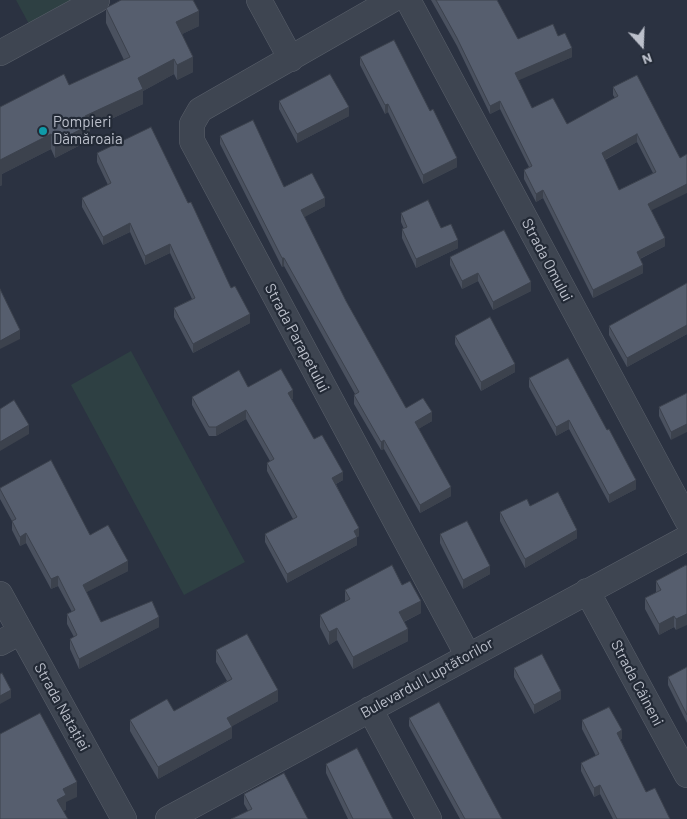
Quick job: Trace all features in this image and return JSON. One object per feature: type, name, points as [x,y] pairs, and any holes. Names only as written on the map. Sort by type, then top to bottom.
[{"type":"street","points":[[0,52],[97,0]]},
{"type":"street","points":[[259,0],[291,59]]},
{"type":"street","name":"Strada Parapetului","points":[[392,0],[200,110],[192,124],[192,141],[468,656]]},
{"type":"street","name":"Strada Omului","points":[[408,0],[687,520]]},
{"type":"street","name":"Bulevardul Luptătorilor","points":[[168,819],[687,538]]},
{"type":"street","name":"Strada Câineni","points":[[587,591],[687,775]]},
{"type":"street","name":"Strada Natației","points":[[0,594],[10,637],[124,819]]},
{"type":"street","points":[[370,709],[429,819]]},
{"type":"shaded area","points":[[16,0],[73,0],[29,24]]},
{"type":"shaded area","points":[[131,351],[245,562],[184,595],[71,385]]},
{"type":"building","points":[[121,0],[193,0],[199,11],[176,22],[193,57],[177,65],[174,59],[138,78],[143,89],[85,116],[90,125],[55,142],[51,134],[0,160],[0,107],[64,74],[69,85],[130,57],[106,8]]},
{"type":"building","points":[[436,0],[497,0],[518,39],[553,24],[558,36],[565,33],[572,48],[515,73],[532,108],[553,98],[567,124],[618,96],[613,87],[637,75],[680,158],[687,154],[687,184],[648,204],[665,238],[637,252],[643,265],[593,290],[543,190],[536,194],[524,170],[532,166],[500,101],[490,106]],"holes":[[[637,134],[656,172],[619,190],[602,153]]]},
{"type":"building","points":[[394,40],[430,111],[433,109],[457,158],[423,175],[388,104],[385,105],[360,57]]},
{"type":"building","points":[[330,74],[349,107],[297,134],[279,101]]},
{"type":"building","points":[[253,120],[284,187],[312,173],[325,198],[301,210],[346,301],[406,408],[423,398],[432,412],[415,422],[451,487],[420,505],[384,440],[381,442],[354,395],[359,392],[284,258],[282,258],[220,136]]},
{"type":"building","points":[[151,127],[188,203],[191,202],[231,288],[235,286],[250,314],[193,344],[174,308],[195,298],[170,244],[145,256],[130,223],[103,237],[82,198],[111,183],[97,153]]},
{"type":"building","points":[[428,200],[441,228],[451,224],[458,240],[416,259],[402,229],[407,227],[401,213]]},
{"type":"building","points":[[504,230],[531,282],[493,302],[478,273],[462,281],[450,257]]},
{"type":"building","points":[[687,283],[687,325],[627,358],[609,326]]},
{"type":"building","points":[[0,289],[20,330],[0,341]]},
{"type":"building","points":[[490,317],[515,364],[481,382],[455,336]]},
{"type":"building","points":[[568,358],[636,480],[609,495],[569,420],[556,427],[529,378]]},
{"type":"building","points":[[281,369],[293,390],[288,393],[314,439],[322,435],[343,472],[332,478],[359,528],[354,531],[357,537],[287,574],[265,534],[297,517],[267,463],[274,459],[246,410],[216,427],[209,427],[192,397],[239,370],[248,387]]},
{"type":"building","points":[[687,393],[687,424],[671,432],[659,407]]},
{"type":"building","points":[[14,400],[29,425],[0,442],[0,409]]},
{"type":"building","points":[[51,460],[90,535],[108,525],[128,561],[83,585],[101,622],[152,601],[159,617],[79,659],[70,639],[77,635],[67,614],[75,610],[58,576],[51,579],[26,533],[20,537],[12,521],[16,519],[0,489]]},
{"type":"building","points":[[558,492],[577,530],[525,559],[500,512],[527,499],[530,506]]},
{"type":"building","points":[[467,521],[490,566],[463,580],[440,534]]},
{"type":"building","points":[[392,565],[402,585],[410,581],[421,601],[399,612],[408,629],[353,657],[337,628],[329,632],[320,615],[350,599],[345,590]]},
{"type":"building","points":[[686,565],[687,614],[676,619],[674,616],[659,624],[645,598],[661,590],[656,581]]},
{"type":"building","points":[[247,634],[278,690],[227,718],[232,727],[158,767],[130,720],[167,699],[174,711],[232,679],[216,650]]},
{"type":"building","points":[[542,654],[561,691],[534,705],[514,668]]},
{"type":"building","points":[[687,667],[687,715],[668,677]]},
{"type":"building","points":[[2,673],[11,690],[0,696],[0,674]]},
{"type":"building","points":[[439,702],[502,819],[465,819],[409,718]]},
{"type":"building","points":[[609,707],[622,730],[617,733],[646,792],[655,788],[670,819],[617,819],[600,785],[594,788],[581,763],[599,754],[582,720]]},
{"type":"building","points":[[40,713],[77,782],[63,789],[66,795],[57,800],[68,819],[0,819],[0,734]]},
{"type":"building","points":[[357,748],[393,819],[353,819],[326,764]]},
{"type":"building","points":[[284,773],[308,819],[231,819],[252,809],[244,794]]},
{"type":"place","name":"Pompieri Dămăroaia","points":[[43,131]]}]
